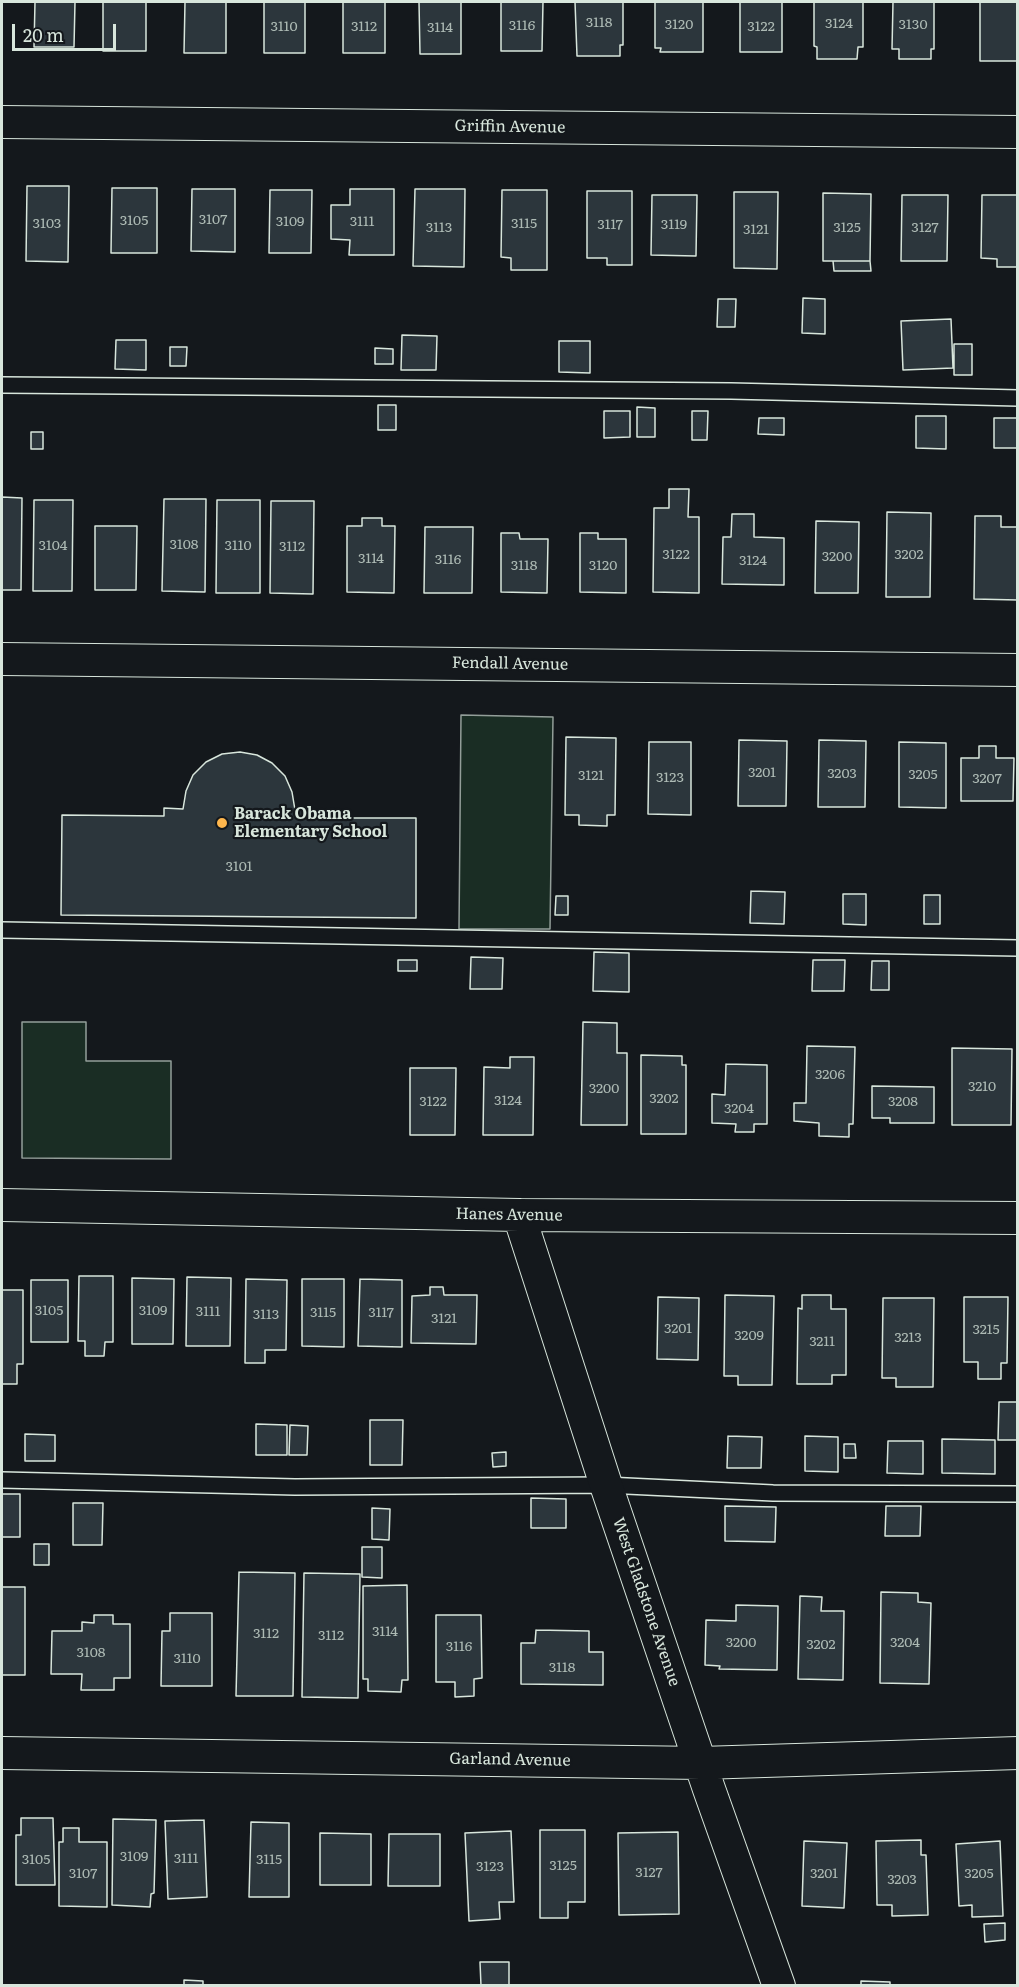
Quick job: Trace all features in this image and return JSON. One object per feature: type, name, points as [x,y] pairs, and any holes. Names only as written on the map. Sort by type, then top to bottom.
[{"type":"street","name":"Griffin Avenue","points":[[2,122],[1017,132]]},
{"type":"street","name":"Fendall Avenue","points":[[2,659],[1017,670]]},
{"type":"street","name":"Hanes Avenue","points":[[2,1205],[519,1215],[1017,1218]]},
{"type":"street","name":"West Gladstone Avenue","points":[[519,1215],[606,1485],[779,1986]]},
{"type":"street","name":"Garland Avenue","points":[[2,1753],[701,1763],[1017,1753]]},
{"type":"lane","points":[[2,385],[731,391],[1017,398]]},
{"type":"lane","points":[[2,930],[1017,948]]},
{"type":"lane","points":[[2,1480],[295,1487],[606,1485],[773,1493],[1017,1494]]},
{"type":"green space","points":[[461,715],[553,717],[550,929],[459,929]]},
{"type":"green space","points":[[22,1022],[86,1022],[86,1061],[171,1061],[171,1159],[22,1158]]},
{"type":"building","points":[[35,2],[75,2],[74,47],[34,47]]},
{"type":"building","points":[[103,2],[146,2],[146,51],[103,51]]},
{"type":"building","points":[[185,2],[226,2],[226,53],[184,53]]},
{"type":"building","points":[[264,2],[305,2],[305,53],[264,53]]},
{"type":"building","points":[[343,2],[385,2],[385,53],[343,53]]},
{"type":"building","points":[[419,2],[461,2],[461,54],[420,54]]},
{"type":"building","points":[[501,2],[543,2],[542,51],[501,51]]},
{"type":"building","points":[[575,2],[623,2],[623,45],[620,45],[620,56],[577,56]]},
{"type":"building","points":[[655,2],[703,2],[703,52],[660,52],[661,48],[655,48]]},
{"type":"building","points":[[740,2],[782,2],[782,52],[740,52]]},
{"type":"building","points":[[814,2],[863,2],[863,47],[858,47],[857,59],[817,59],[817,47],[814,46]]},
{"type":"building","points":[[893,2],[934,2],[934,49],[931,49],[931,59],[899,59],[899,49],[892,49]]},
{"type":"building","points":[[980,2],[1018,2],[1018,61],[980,61]]},
{"type":"building","points":[[27,186],[69,186],[68,262],[26,261]]},
{"type":"building","points":[[112,188],[157,188],[157,253],[111,253]]},
{"type":"building","points":[[192,189],[235,189],[235,252],[191,251]]},
{"type":"building","points":[[350,189],[394,189],[394,255],[349,255],[350,240],[331,239],[331,205],[350,205]]},
{"type":"building","points":[[415,189],[465,189],[464,267],[413,266]]},
{"type":"building","points":[[270,190],[312,190],[311,253],[269,253]]},
{"type":"building","points":[[502,190],[547,190],[547,270],[511,270],[511,258],[501,257]]},
{"type":"building","points":[[587,191],[632,191],[632,265],[607,265],[607,258],[587,258]]},
{"type":"building","points":[[734,192],[778,192],[777,269],[734,268]]},
{"type":"building","points":[[823,193],[871,194],[870,261],[823,261]]},
{"type":"building","points":[[652,195],[697,195],[696,256],[651,255]]},
{"type":"building","points":[[902,195],[948,195],[947,261],[901,261]]},
{"type":"building","points":[[982,195],[1018,195],[1018,267],[997,267],[997,259],[981,258]]},
{"type":"building","points":[[833,261],[870,261],[871,271],[834,271]]},
{"type":"building","points":[[803,298],[825,299],[825,334],[802,333]]},
{"type":"building","points":[[718,299],[736,299],[735,327],[717,327]]},
{"type":"building","points":[[951,319],[953,368],[903,370],[901,321]]},
{"type":"building","points":[[402,335],[437,336],[436,370],[401,370]]},
{"type":"building","points":[[116,340],[146,340],[146,370],[115,369]]},
{"type":"building","points":[[559,341],[590,341],[590,373],[559,372]]},
{"type":"building","points":[[954,344],[972,344],[972,375],[954,375]]},
{"type":"building","points":[[170,347],[187,347],[186,366],[170,366]]},
{"type":"building","points":[[375,348],[393,349],[393,364],[375,364]]},
{"type":"building","points":[[378,405],[396,405],[396,430],[378,430]]},
{"type":"building","points":[[637,407],[655,408],[655,437],[637,437]]},
{"type":"building","points":[[604,411],[630,411],[630,437],[604,438]]},
{"type":"building","points":[[692,411],[708,411],[707,440],[692,440]]},
{"type":"building","points":[[916,416],[946,416],[946,449],[916,448]]},
{"type":"building","points":[[759,418],[784,418],[784,435],[758,434]]},
{"type":"building","points":[[994,418],[1018,418],[1018,448],[994,448]]},
{"type":"building","points":[[31,432],[43,432],[43,449],[31,449]]},
{"type":"building","points":[[669,489],[689,489],[688,517],[699,517],[699,593],[653,592],[654,508],[669,508]]},
{"type":"building","points":[[2,497],[22,498],[21,590],[2,590]]},
{"type":"building","points":[[164,499],[206,499],[205,592],[162,591]]},
{"type":"building","points":[[34,500],[73,500],[72,591],[33,591]]},
{"type":"building","points":[[217,500],[260,500],[260,593],[216,593]]},
{"type":"building","points":[[271,501],[314,501],[313,594],[270,593]]},
{"type":"building","points":[[887,512],[931,513],[930,597],[886,597]]},
{"type":"building","points":[[732,514],[754,514],[754,537],[784,538],[784,585],[722,584],[723,537],[731,537]]},
{"type":"building","points":[[975,516],[1001,516],[1001,527],[1018,527],[1018,600],[974,599]]},
{"type":"building","points":[[362,518],[382,518],[382,526],[395,526],[394,593],[347,592],[347,526],[362,526]]},
{"type":"building","points":[[816,521],[859,522],[858,593],[815,593]]},
{"type":"building","points":[[95,526],[137,526],[136,590],[95,590]]},
{"type":"building","points":[[425,527],[473,527],[472,593],[424,593]]},
{"type":"building","points":[[501,533],[519,533],[520,539],[548,539],[547,593],[501,592]]},
{"type":"building","points":[[580,533],[598,533],[598,539],[626,539],[626,593],[580,592]]},
{"type":"building","points":[[566,737],[616,738],[615,815],[607,815],[607,826],[579,825],[579,815],[565,815]]},
{"type":"building","points":[[739,740],[787,741],[786,806],[738,806]]},
{"type":"building","points":[[819,740],[866,741],[865,807],[818,807]]},
{"type":"building","points":[[649,742],[691,742],[691,815],[648,814]]},
{"type":"building","points":[[899,742],[946,743],[946,808],[899,807]]},
{"type":"building","points":[[979,746],[996,746],[996,758],[1014,758],[1013,801],[961,801],[961,758],[979,758]]},
{"type":"building","points":[[240,752],[257,755],[272,763],[285,776],[292,792],[295,810],[314,810],[314,818],[416,818],[416,918],[61,915],[62,815],[164,816],[164,808],[183,809],[186,791],[193,775],[206,762],[222,754]]},
{"type":"building","points":[[751,891],[785,892],[784,924],[750,923]]},
{"type":"building","points":[[843,894],[866,894],[866,925],[843,924]]},
{"type":"building","points":[[924,895],[940,895],[940,924],[924,924]]},
{"type":"building","points":[[556,896],[568,896],[568,915],[555,915]]},
{"type":"building","points":[[594,952],[629,953],[629,992],[593,991]]},
{"type":"building","points":[[471,957],[503,958],[502,989],[470,989]]},
{"type":"building","points":[[398,960],[417,960],[417,971],[398,971]]},
{"type":"building","points":[[813,960],[845,960],[844,991],[812,991]]},
{"type":"building","points":[[872,961],[889,961],[889,990],[871,990]]},
{"type":"building","points":[[583,1022],[617,1023],[617,1053],[627,1053],[627,1125],[581,1125]]},
{"type":"building","points":[[807,1046],[855,1047],[853,1124],[849,1124],[849,1137],[819,1136],[819,1123],[794,1121],[794,1103],[806,1103]]},
{"type":"building","points":[[952,1048],[1012,1049],[1011,1125],[952,1125]]},
{"type":"building","points":[[641,1055],[682,1056],[682,1065],[686,1065],[686,1134],[641,1134]]},
{"type":"building","points":[[510,1057],[534,1057],[533,1135],[483,1135],[484,1067],[510,1068]]},
{"type":"building","points":[[726,1064],[767,1065],[767,1124],[754,1124],[754,1132],[735,1132],[736,1124],[712,1123],[712,1094],[725,1095]]},
{"type":"building","points":[[410,1068],[456,1068],[455,1135],[410,1135]]},
{"type":"building","points":[[872,1086],[934,1087],[934,1123],[890,1123],[890,1118],[872,1118]]},
{"type":"building","points":[[79,1276],[113,1276],[113,1342],[105,1342],[104,1356],[85,1356],[85,1341],[78,1341]]},
{"type":"building","points":[[187,1277],[231,1278],[230,1346],[186,1346]]},
{"type":"building","points":[[132,1278],[174,1279],[173,1344],[132,1344]]},
{"type":"building","points":[[246,1279],[287,1280],[286,1350],[265,1350],[265,1363],[245,1363]]},
{"type":"building","points":[[302,1279],[344,1279],[344,1347],[302,1346]]},
{"type":"building","points":[[360,1279],[402,1280],[402,1347],[358,1346]]},
{"type":"building","points":[[31,1280],[68,1280],[68,1342],[31,1342]]},
{"type":"building","points":[[430,1287],[443,1287],[444,1295],[477,1295],[476,1344],[411,1343],[412,1296],[430,1295]]},
{"type":"building","points":[[2,1290],[23,1290],[23,1364],[17,1364],[17,1384],[2,1384]]},
{"type":"building","points":[[725,1295],[774,1296],[772,1385],[738,1385],[738,1376],[724,1376]]},
{"type":"building","points":[[802,1295],[831,1295],[831,1309],[846,1309],[846,1375],[832,1375],[832,1384],[797,1384],[798,1308],[802,1309]]},
{"type":"building","points":[[658,1297],[699,1298],[698,1360],[657,1359]]},
{"type":"building","points":[[964,1297],[1008,1297],[1007,1363],[1001,1363],[1001,1379],[978,1379],[978,1362],[964,1362]]},
{"type":"building","points":[[883,1298],[934,1298],[933,1387],[896,1387],[896,1378],[882,1378]]},
{"type":"building","points":[[999,1402],[1018,1402],[1018,1440],[998,1440]]},
{"type":"building","points":[[370,1420],[403,1420],[402,1465],[370,1465]]},
{"type":"building","points":[[256,1424],[287,1425],[287,1455],[256,1455]]},
{"type":"building","points":[[290,1425],[308,1426],[307,1455],[289,1455]]},
{"type":"building","points":[[25,1434],[55,1435],[55,1461],[25,1461]]},
{"type":"building","points":[[728,1436],[762,1437],[761,1468],[727,1468]]},
{"type":"building","points":[[805,1436],[838,1437],[838,1472],[805,1471]]},
{"type":"building","points":[[942,1439],[995,1440],[995,1474],[942,1473]]},
{"type":"building","points":[[888,1441],[923,1441],[923,1474],[887,1473]]},
{"type":"building","points":[[844,1444],[855,1444],[856,1458],[844,1458]]},
{"type":"building","points":[[506,1452],[506,1466],[493,1467],[492,1453]]},
{"type":"building","points":[[2,1494],[20,1494],[20,1537],[2,1537]]},
{"type":"building","points":[[531,1498],[566,1499],[566,1528],[531,1528]]},
{"type":"building","points":[[73,1503],[103,1503],[102,1545],[73,1545]]},
{"type":"building","points":[[725,1506],[776,1507],[775,1542],[725,1541]]},
{"type":"building","points":[[886,1506],[921,1506],[920,1536],[885,1536]]},
{"type":"building","points":[[372,1508],[390,1509],[389,1540],[372,1539]]},
{"type":"building","points":[[34,1544],[49,1544],[49,1565],[34,1565]]},
{"type":"building","points":[[362,1547],[382,1547],[382,1578],[362,1577]]},
{"type":"building","points":[[239,1572],[295,1573],[293,1696],[236,1696]]},
{"type":"building","points":[[304,1573],[360,1574],[358,1698],[302,1697]]},
{"type":"building","points":[[407,1585],[408,1680],[402,1680],[401,1692],[368,1691],[368,1679],[363,1679],[363,1586]]},
{"type":"building","points":[[2,1587],[25,1587],[25,1675],[2,1675]]},
{"type":"building","points":[[881,1592],[918,1593],[918,1602],[931,1603],[929,1684],[880,1683]]},
{"type":"building","points":[[800,1596],[822,1597],[821,1611],[844,1611],[843,1680],[798,1679]]},
{"type":"building","points":[[736,1605],[778,1606],[777,1670],[719,1669],[720,1666],[705,1665],[706,1620],[736,1621]]},
{"type":"building","points":[[170,1613],[212,1613],[212,1686],[161,1686],[162,1631],[170,1631]]},
{"type":"building","points":[[94,1615],[113,1615],[113,1624],[130,1624],[130,1678],[114,1678],[114,1690],[81,1690],[82,1674],[51,1674],[52,1631],[82,1631],[82,1622],[94,1623]]},
{"type":"building","points":[[436,1615],[481,1615],[482,1678],[474,1679],[474,1696],[455,1697],[455,1682],[436,1682]]},
{"type":"building","points":[[536,1630],[589,1631],[589,1652],[603,1652],[603,1685],[521,1684],[521,1643],[535,1643]]},
{"type":"building","points":[[21,1818],[53,1818],[55,1885],[16,1885],[16,1835],[21,1835]]},
{"type":"building","points":[[113,1819],[156,1820],[154,1893],[151,1894],[150,1907],[112,1905]]},
{"type":"building","points":[[204,1820],[207,1897],[168,1899],[165,1821]]},
{"type":"building","points":[[251,1822],[289,1823],[289,1897],[249,1897]]},
{"type":"building","points":[[63,1828],[79,1828],[79,1842],[107,1842],[107,1907],[59,1906],[59,1842],[63,1842]]},
{"type":"building","points":[[540,1830],[585,1830],[585,1902],[568,1902],[568,1918],[540,1918]]},
{"type":"building","points":[[511,1831],[514,1902],[499,1902],[500,1919],[469,1921],[465,1833]]},
{"type":"building","points":[[678,1832],[679,1914],[619,1915],[618,1833]]},
{"type":"building","points":[[320,1833],[371,1834],[371,1885],[320,1885]]},
{"type":"building","points":[[389,1834],[440,1834],[440,1886],[388,1886]]},
{"type":"building","points":[[921,1840],[921,1855],[926,1855],[928,1915],[892,1916],[892,1905],[877,1905],[876,1841]]},
{"type":"building","points":[[804,1841],[847,1843],[844,1908],[802,1906]]},
{"type":"building","points":[[1000,1841],[1003,1916],[972,1917],[972,1905],[959,1906],[956,1844]]},
{"type":"building","points":[[1005,1923],[1005,1940],[985,1942],[984,1924]]},
{"type":"building","points":[[480,1962],[509,1962],[509,1986],[481,1986]]},
{"type":"building","points":[[184,1980],[203,1981],[203,1986],[184,1986]]},
{"type":"building","points":[[861,1981],[890,1982],[890,1986],[861,1986]]},
{"type":"place","name":"Barack Obama Elementary School","points":[[222,823]]}]
